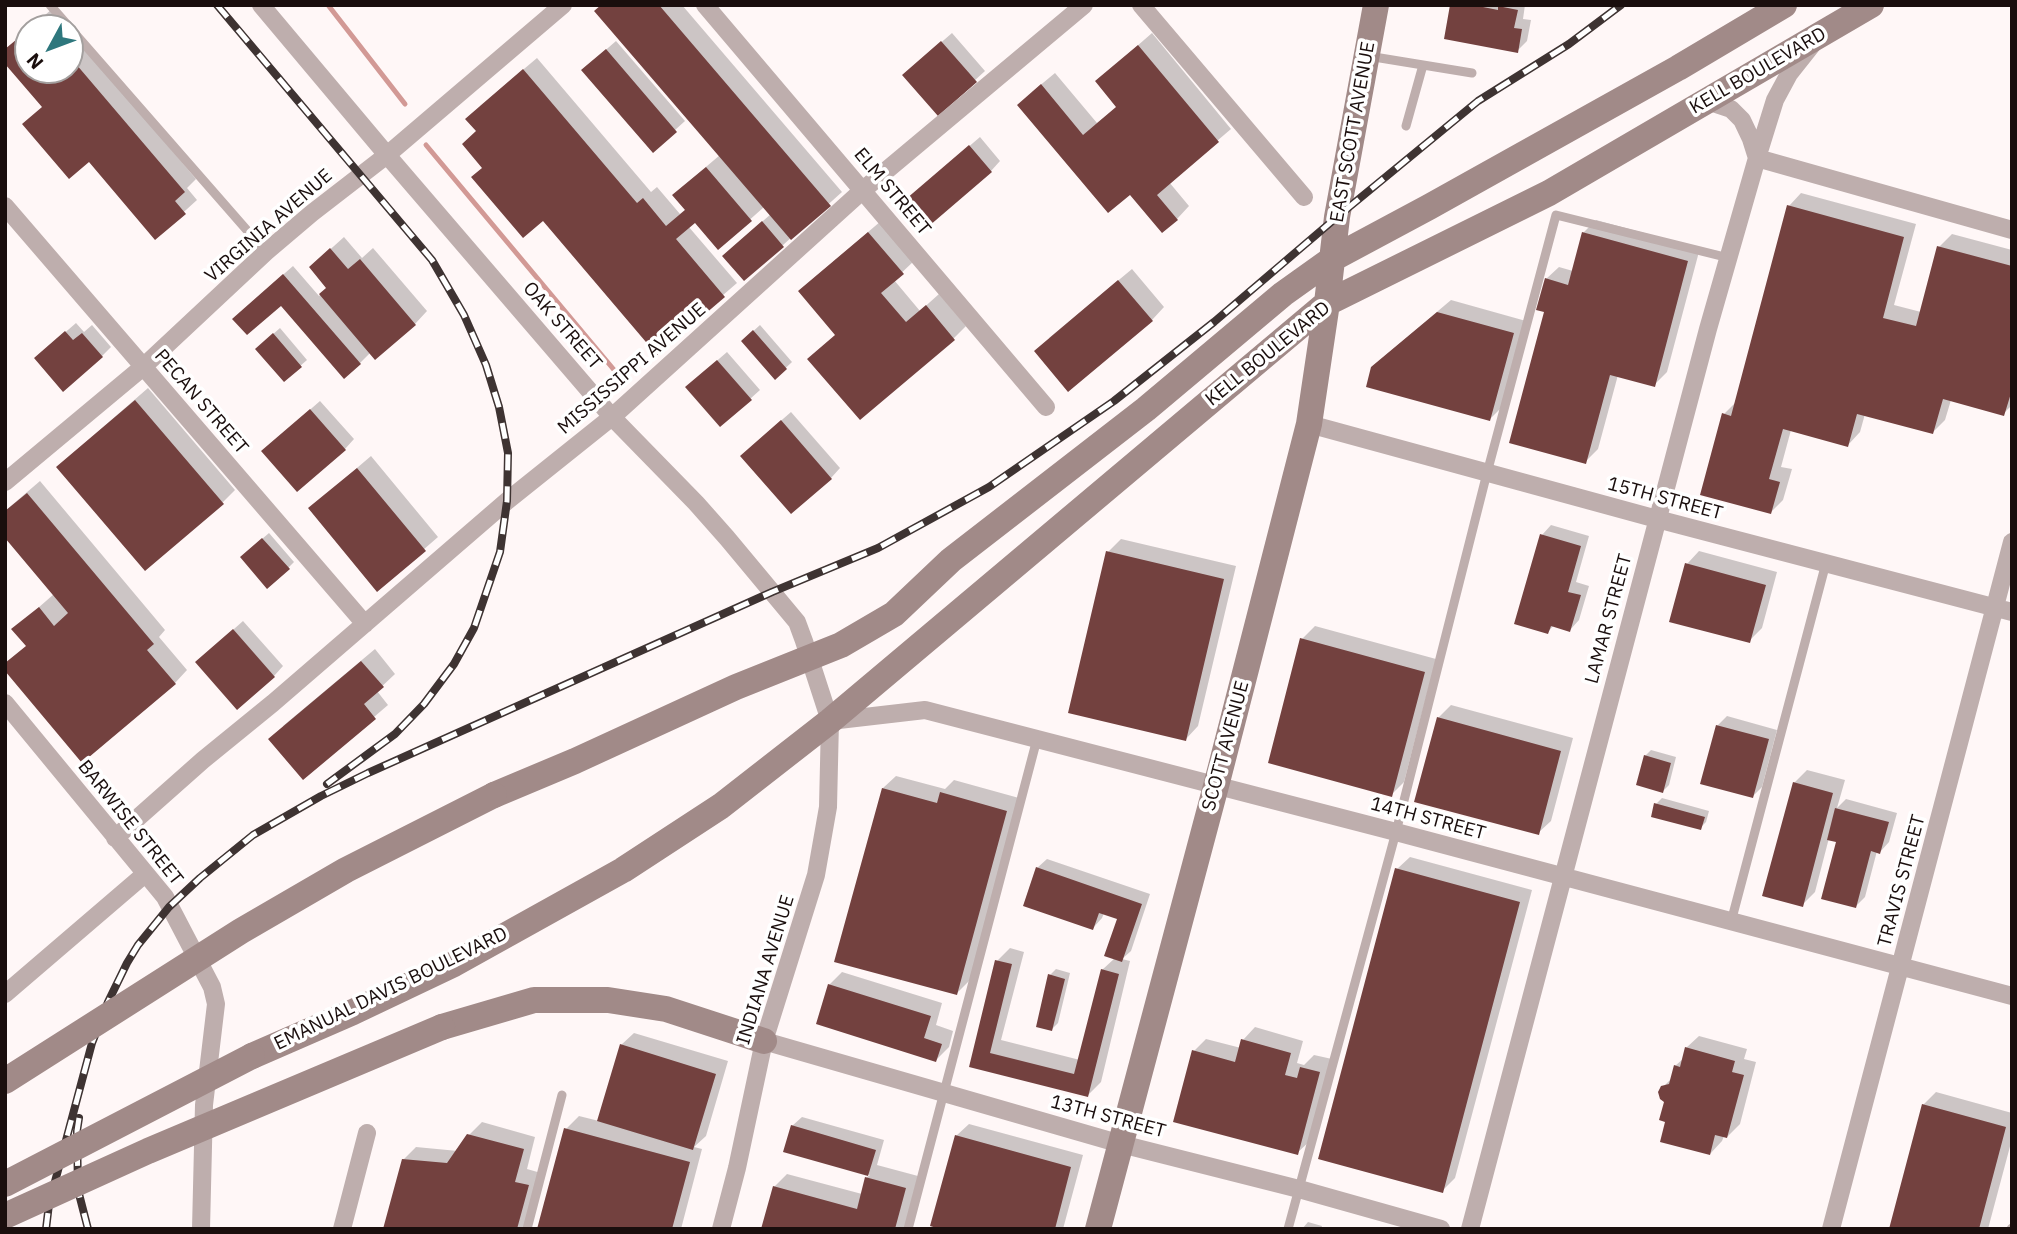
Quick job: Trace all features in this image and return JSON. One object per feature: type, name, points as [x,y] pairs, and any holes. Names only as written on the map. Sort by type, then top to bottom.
[{"type":"main road","name":"EAST SCOTT AVENUE","points":[[1332,258],[1336,217],[1376,5]]},
{"type":"main road","name":"KELL BOULEVARD","points":[[808,658],[841,645],[894,614],[951,560],[1146,409],[1283,295],[1332,258],[1441,201],[1678,68],[1784,5]]},
{"type":"main road","name":"KELL BOULEVARD","points":[[830,721],[1327,303],[1549,193],[1871,5]]},
{"type":"main road","name":"SCOTT AVENUE","points":[[1098,1229],[1309,424],[1332,258]]},
{"type":"main road","points":[[5,1081],[241,931],[346,870],[494,794],[808,658]]},
{"type":"main road","name":"EMANUAL DAVIS BOULEVARD","points":[[5,1184],[251,1056],[454,964],[623,870],[721,806],[830,721]]},
{"type":"main road","points":[[5,1216],[160,1146],[442,1027],[534,1000],[608,1000],[666,1009],[764,1041]]},
{"type":"street","name":"OAK STREET","points":[[261,5],[612,417],[696,503],[797,622],[830,721]]},
{"type":"street","name":"VIRGINIA AVENUE","points":[[5,482],[143,367],[266,252],[387,155],[563,5]]},
{"type":"street","name":"ELM STREET","points":[[705,5],[1046,407]]},
{"type":"street","name":"MISSISSIPPI AVENUE","points":[[115,838],[508,501],[612,417],[863,190],[1084,5]]},
{"type":"street","points":[[1140,5],[1304,197]]},
{"type":"street","name":"LAMAR STREET","points":[[1470,1229],[1657,519],[1775,100],[1789,74],[1821,34]]},
{"type":"street","points":[[1707,101],[1731,109],[1742,120],[1758,159],[2012,230]]},
{"type":"street","name":"PECAN STREET","points":[[5,206],[365,624]]},
{"type":"street","name":"15TH STREET","points":[[1309,424],[1657,519],[2003,609]]},
{"type":"street","name":"TRAVIS STREET","points":[[1831,1229],[1901,967],[2003,609],[2012,542]]},
{"type":"street","name":"BARWISE STREET","points":[[5,703],[165,897],[212,987],[216,1004],[204,1105],[201,1229]]},
{"type":"street","name":"14TH STREET","points":[[830,721],[925,710],[2012,996]]},
{"type":"street","name":"INDIANA AVENUE","points":[[721,1229],[764,1041],[816,875],[828,807],[830,721]]},
{"type":"street","points":[[5,994],[145,874]]},
{"type":"street","name":"13TH STREET","points":[[764,1041],[1121,1144],[1299,1189],[1441,1229]]},
{"type":"street","points":[[342,1229],[367,1133]]},
{"type":"lane","points":[[50,5],[266,252]]},
{"type":"lane","points":[[1367,56],[1472,73]]},
{"type":"lane","points":[[1406,126],[1423,65]]},
{"type":"lane","points":[[1288,1229],[1396,832],[1556,215],[1729,258]]},
{"type":"lane","points":[[1731,922],[1826,562]]},
{"type":"lane","points":[[908,1229],[1037,739]]},
{"type":"lane","points":[[527,1229],[562,1095]]},
{"type":"building","points":[[601,5],[659,5],[831,206],[791,240],[594,11]]},
{"type":"building","points":[[1450,5],[1473,5],[1498,10],[1498,6],[1518,10],[1514,28],[1522,29],[1518,53],[1444,39]]},
{"type":"building","points":[[941,41],[977,82],[938,116],[902,75]]},
{"type":"building","points":[[14,42],[14,74],[5,64],[5,49]]},
{"type":"building","points":[[1138,45],[1219,142],[1157,195],[1178,220],[1162,233],[1130,195],[1108,213],[1017,105],[1041,84],[1083,135],[1116,107],[1095,81]]},
{"type":"building","points":[[606,49],[677,132],[653,153],[581,70]]},
{"type":"building","points":[[523,69],[637,203],[643,198],[666,226],[685,210],[672,195],[706,167],[752,221],[718,250],[695,223],[676,239],[725,297],[657,355],[543,221],[523,238],[471,177],[482,168],[462,144],[476,131],[465,119]]},
{"type":"building","points":[[84,73],[185,192],[175,201],[186,214],[155,240],[89,162],[69,179],[22,124],[42,107],[22,84],[84,84]]},
{"type":"building","points":[[969,145],[992,172],[929,226],[906,199]]},
{"type":"building","points":[[1787,205],[1904,237],[1883,318],[1916,326],[1937,246],[2012,266],[2012,390],[2004,416],[1943,399],[1933,434],[1857,414],[1848,447],[1783,429],[1769,479],[1780,482],[1771,514],[1700,495],[1722,413],[1731,416]]},
{"type":"building","points":[[762,221],[784,247],[744,281],[722,256]]},
{"type":"building","points":[[868,232],[904,274],[881,293],[906,322],[926,305],[955,340],[860,420],[807,359],[835,335],[798,291]]},
{"type":"building","points":[[1582,232],[1688,261],[1655,387],[1610,375],[1586,464],[1509,443],[1544,312],[1536,310],[1545,278],[1568,285]]},
{"type":"building","points":[[330,248],[348,269],[360,259],[416,325],[375,360],[319,294],[326,288],[309,267]]},
{"type":"building","points":[[283,274],[361,364],[344,379],[281,306],[247,335],[232,319]]},
{"type":"building","points":[[1118,280],[1153,321],[1068,392],[1034,351]]},
{"type":"building","points":[[1437,312],[1514,333],[1490,421],[1366,387],[1371,367]]},
{"type":"building","points":[[753,330],[787,369],[775,380],[741,341]]},
{"type":"building","points":[[65,331],[73,340],[82,333],[103,357],[63,392],[34,358]]},
{"type":"building","points":[[273,333],[302,367],[284,382],[255,349]]},
{"type":"building","points":[[717,360],[752,400],[720,427],[685,387]]},
{"type":"building","points":[[135,400],[224,504],[145,571],[56,467]]},
{"type":"building","points":[[310,409],[346,450],[297,492],[261,451]]},
{"type":"building","points":[[781,420],[832,479],[791,514],[740,456]]},
{"type":"building","points":[[357,468],[426,551],[377,592],[308,508]]},
{"type":"building","points":[[27,493],[154,644],[147,650],[176,684],[82,763],[5,671],[5,663],[26,646],[11,629],[39,607],[54,626],[68,613],[5,538],[5,511]]},
{"type":"building","points":[[1540,534],[1581,546],[1568,592],[1581,595],[1570,632],[1551,626],[1548,634],[1514,624]]},
{"type":"building","points":[[262,538],[290,569],[267,589],[240,557]]},
{"type":"building","points":[[1106,551],[1224,579],[1186,741],[1068,713]]},
{"type":"building","points":[[1685,563],[1766,585],[1750,643],[1669,622]]},
{"type":"building","points":[[233,629],[275,677],[237,710],[195,662]]},
{"type":"building","points":[[1300,638],[1425,672],[1392,797],[1268,763]]},
{"type":"building","points":[[361,661],[384,687],[364,704],[376,719],[303,780],[268,739]]},
{"type":"building","points":[[1437,717],[1561,751],[1539,835],[1414,802]]},
{"type":"building","points":[[1716,725],[1769,739],[1753,798],[1700,784]]},
{"type":"building","points":[[1644,755],[1671,763],[1663,793],[1636,785]]},
{"type":"building","points":[[1793,782],[1833,793],[1803,907],[1762,896]]},
{"type":"building","points":[[882,788],[937,803],[940,792],[1007,811],[957,995],[834,962]]},
{"type":"building","points":[[1654,803],[1705,817],[1701,830],[1651,817]]},
{"type":"building","points":[[1835,808],[1889,822],[1880,854],[1871,851],[1856,908],[1821,899],[1836,842],[1827,840]]},
{"type":"building","points":[[1036,867],[1142,904],[1122,962],[1104,956],[1117,919],[1099,913],[1093,930],[1023,906]]},
{"type":"building","points":[[1395,868],[1520,902],[1443,1193],[1318,1159]]},
{"type":"building","points":[[995,960],[1012,964],[990,1053],[1074,1074],[1101,969],[1119,974],[1088,1097],[969,1067]]},
{"type":"building","points":[[1048,974],[1065,979],[1052,1031],[1036,1027]]},
{"type":"building","points":[[828,984],[931,1016],[924,1038],[942,1044],[936,1062],[816,1024]]},
{"type":"building","points":[[1241,1039],[1291,1053],[1285,1075],[1297,1078],[1300,1067],[1320,1072],[1298,1155],[1173,1122],[1192,1050],[1235,1062]]},
{"type":"building","points":[[620,1044],[716,1074],[693,1150],[597,1121]]},
{"type":"building","points":[[1685,1047],[1735,1061],[1732,1072],[1744,1075],[1727,1138],[1715,1135],[1710,1155],[1660,1142],[1665,1122],[1659,1120],[1664,1102],[1658,1092],[1661,1086],[1669,1084],[1674,1065],[1680,1067]]},
{"type":"building","points":[[1922,1104],[2006,1127],[1979,1229],[1889,1229]]},
{"type":"building","points":[[791,1125],[876,1150],[868,1176],[783,1152]]},
{"type":"building","points":[[564,1128],[690,1162],[672,1229],[537,1229]]},
{"type":"building","points":[[467,1134],[524,1149],[515,1182],[529,1185],[517,1229],[383,1229],[402,1159],[447,1163]]},
{"type":"building","points":[[955,1135],[1071,1167],[1055,1229],[940,1229],[930,1226]]},
{"type":"building","points":[[865,1177],[906,1188],[895,1229],[761,1229],[773,1186],[857,1209]]},
{"type":"waterway","points":[[328,5],[405,104]]},
{"type":"waterway","points":[[426,145],[620,377]]},
{"type":"railway","points":[[217,5],[432,260],[464,315],[486,365],[499,407],[508,453],[507,501],[500,552],[474,628],[454,664],[424,704],[395,734],[327,784]]},
{"type":"railway","points":[[46,1229],[49,1204],[92,1043],[127,963],[169,907],[253,835],[368,773],[772,592],[878,548],[989,487],[1114,401],[1214,322],[1478,101],[1569,44],[1621,5]]},
{"type":"railway","points":[[79,1118],[78,1190],[88,1229]]}]
